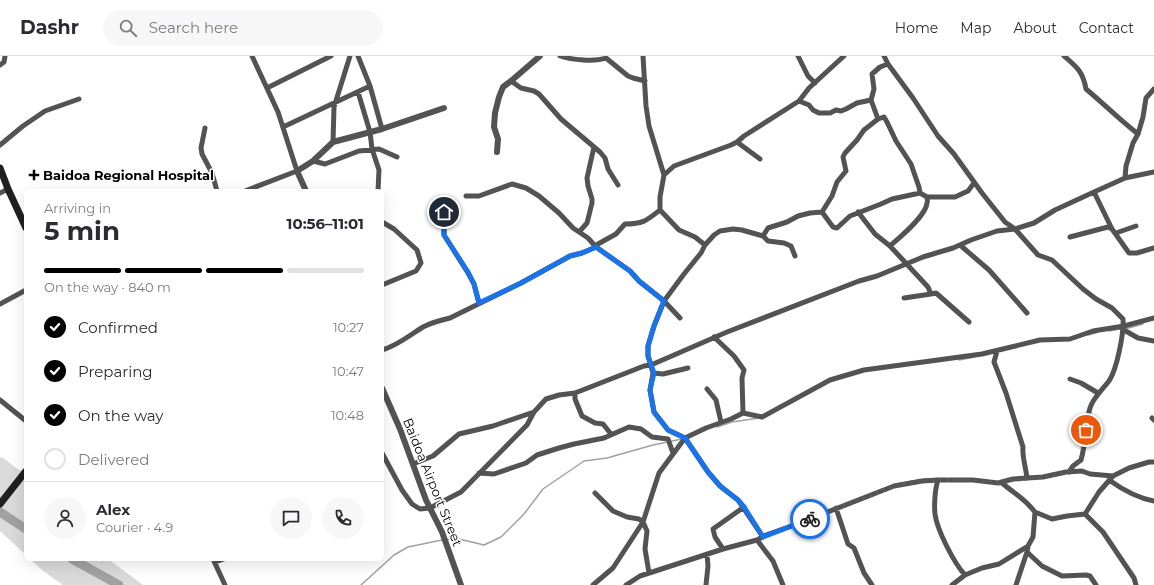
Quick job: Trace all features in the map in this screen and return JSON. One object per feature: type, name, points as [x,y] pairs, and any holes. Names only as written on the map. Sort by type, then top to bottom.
[{"type":"main road","points":[[0,168],[24,224]]},
{"type":"main road","points":[[2,500],[24,473]]},
{"type":"street","points":[[0,65],[4,62],[5,56]]},
{"type":"street","points":[[252,56],[278,112],[305,189]]},
{"type":"street","points":[[267,88],[331,56]]},
{"type":"street","points":[[333,142],[334,107],[350,56]]},
{"type":"street","points":[[358,56],[370,86],[382,129]]},
{"type":"street","points":[[497,152],[498,140],[494,127],[495,114],[503,87],[540,56]]},
{"type":"street","points":[[560,56],[576,60],[603,60],[606,58],[628,76],[645,81]]},
{"type":"street","points":[[643,56],[646,106],[649,126],[664,174],[660,197],[660,210],[679,230],[696,237],[705,246]]},
{"type":"street","points":[[798,56],[808,76],[815,83]]},
{"type":"street","points":[[664,174],[674,166],[717,151],[737,142],[799,101],[809,88],[844,56]]},
{"type":"street","points":[[884,56],[938,136],[954,154],[1004,222],[1016,229],[1038,255],[1052,260],[1083,289],[1096,299],[1112,308],[1123,319],[1124,328],[1115,369],[1110,380],[1098,393],[1090,408],[1081,460],[1073,466],[1069,472]]},
{"type":"street","points":[[1064,56],[1084,77],[1086,89],[1117,118],[1138,134]]},
{"type":"street","points":[[878,119],[871,100],[874,89],[872,74],[880,67],[888,64]]},
{"type":"street","points":[[511,81],[521,88],[534,91],[546,100],[561,119],[605,158],[608,169],[618,185]]},
{"type":"street","points":[[283,127],[370,86]]},
{"type":"street","points":[[1125,178],[1126,166],[1143,117],[1146,98],[1154,89]]},
{"type":"street","points":[[358,92],[370,132],[372,149],[379,170],[378,189]]},
{"type":"street","points":[[0,145],[23,126],[45,111],[79,99]]},
{"type":"street","points":[[799,101],[809,105],[813,110],[819,113],[830,113],[836,110],[841,111],[857,103],[871,100]]},
{"type":"street","points":[[250,189],[298,171],[313,161],[333,142],[382,129],[444,108]]},
{"type":"street","points":[[822,212],[832,196],[837,182],[846,172],[843,157],[845,153],[864,130],[878,119],[884,117],[896,141],[911,164],[920,187],[920,193]]},
{"type":"street","points":[[205,128],[201,148],[202,154],[212,173],[216,189]]},
{"type":"street","points":[[737,142],[760,159]]},
{"type":"street","points":[[579,232],[587,223],[592,203],[587,178],[594,148]]},
{"type":"street","points":[[313,161],[325,164],[359,150],[372,149],[379,149],[396,157]]},
{"type":"street","points":[[384,457],[402,490],[412,504],[420,509],[430,508],[461,492],[527,425],[534,412],[546,399],[559,395],[575,393],[644,366],[651,365],[714,337],[858,281],[877,276],[997,231],[1016,229],[1034,223],[1055,210],[1125,178],[1154,172]]},
{"type":"street","points":[[822,212],[830,224],[837,228],[850,216],[892,198],[920,193],[927,197],[955,198],[968,191],[974,183]]},
{"type":"street","points":[[466,196],[479,196],[512,184],[526,188],[538,196],[588,238],[596,247],[630,271],[639,281],[664,301],[680,318]]},
{"type":"street","points":[[0,193],[8,189]]},
{"type":"street","points":[[1094,192],[1114,231],[1129,253],[1137,253],[1154,248]]},
{"type":"street","points":[[890,246],[907,232],[922,213],[928,204],[927,197]]},
{"type":"street","points":[[438,203],[444,212],[444,235],[468,272],[474,284],[479,303]]},
{"type":"street","points":[[384,349],[413,335],[424,327],[440,320],[450,318],[521,283],[570,256],[596,247],[598,244],[616,234],[625,224],[638,224],[660,210]]},
{"type":"street","points":[[763,236],[768,228],[774,225],[787,222],[798,216],[822,212]]},
{"type":"street","points":[[858,212],[875,234],[890,246],[928,287],[931,294]]},
{"type":"street","points":[[384,223],[394,229],[416,250],[421,263],[416,271],[384,284]]},
{"type":"street","points":[[1070,237],[1108,227],[1114,231],[1136,226]]},
{"type":"street","points":[[763,537],[744,507],[738,500],[720,486],[708,472],[685,438],[668,430],[654,412],[650,390],[654,373],[648,356],[648,346],[664,301],[701,254],[705,246],[714,235],[720,231],[733,229],[742,230],[763,236],[768,241],[784,243],[791,246],[795,256]]},
{"type":"street","points":[[960,245],[989,270],[1027,313]]},
{"type":"street","points":[[0,304],[24,291]]},
{"type":"street","points":[[904,298],[936,294],[969,322]]},
{"type":"street","points":[[593,585],[613,568],[643,522],[659,473],[673,453],[685,438],[706,428],[743,413],[762,417],[830,380],[864,370],[982,354],[1040,340],[1070,339],[1093,331],[1124,328],[1154,318]]},
{"type":"street","points":[[1124,328],[1138,338],[1154,341]]},
{"type":"street","points":[[714,337],[734,356],[744,370],[742,378],[743,413]]},
{"type":"street","points":[[998,350],[994,362],[1006,393],[1023,447],[1027,478]]},
{"type":"street","points":[[654,373],[663,374],[688,368]]},
{"type":"street","points":[[1070,380],[1081,383],[1098,393]]},
{"type":"street","points":[[707,389],[716,400],[721,422]]},
{"type":"street","name":"Baidoa Airport Street","points":[[384,393],[400,429],[426,500],[442,532],[461,585]]},
{"type":"street","points":[[575,393],[575,399],[582,416],[595,423],[603,424],[611,434]]},
{"type":"street","points":[[0,400],[24,419]]},
{"type":"street","points":[[413,464],[433,456],[459,434],[493,426],[534,412]]},
{"type":"street","points":[[479,473],[494,474],[526,463],[537,455],[559,448],[604,438],[629,427],[641,429],[652,437],[668,439]]},
{"type":"street","points":[[668,430],[668,439],[673,453]]},
{"type":"street","points":[[1085,514],[1099,492],[1111,478],[1130,468],[1149,462],[1154,462]]},
{"type":"street","points":[[626,585],[640,576],[723,549],[757,540],[894,486],[922,480],[973,480],[1002,483],[1013,480],[1082,471],[1111,478],[1121,489],[1137,497],[1154,501]]},
{"type":"street","points":[[938,480],[936,485],[935,514],[939,527],[959,568],[964,575]]},
{"type":"street","points":[[1002,483],[1021,496],[1035,512],[1052,519],[1085,514]]},
{"type":"street","points":[[595,493],[613,511],[627,517],[639,519],[643,522],[647,531],[645,549],[649,573]]},
{"type":"street","points":[[723,549],[713,529],[744,507]]},
{"type":"street","points":[[836,508],[848,544],[854,548],[864,573],[872,585]]},
{"type":"street","points":[[1016,585],[1028,546],[1033,537],[1035,512]]},
{"type":"street","points":[[1085,514],[1103,532],[1134,578],[1136,585]]},
{"type":"street","points":[[757,540],[773,561],[783,585]]},
{"type":"street","points":[[952,585],[964,575],[982,568],[999,564],[1028,546]]},
{"type":"street","points":[[1027,552],[1042,566],[1062,576],[1086,574],[1090,576],[1096,585]]},
{"type":"street","points":[[706,585],[708,566],[707,554]]},
{"type":"street","points":[[214,561],[224,585]]},
{"type":"shaded area","points":[[2,457],[19,470],[24,470],[24,553],[0,531],[0,458]]},
{"type":"shaded area","points":[[32,561],[111,561],[143,585],[63,585]]},
{"type":"waterway","points":[[1125,329],[1143,324]]},
{"type":"waterway","points":[[1109,331],[1121,329]]},
{"type":"waterway","points":[[1088,335],[1096,333]]},
{"type":"waterway","points":[[959,360],[975,357]]},
{"type":"waterway","points":[[717,427],[732,422],[759,418]]},
{"type":"waterway","points":[[446,540],[455,538],[484,545],[501,537],[524,514],[543,489],[584,461],[607,458],[653,445],[682,439]]},
{"type":"waterway","points":[[0,512],[24,528]]},
{"type":"waterway","points":[[361,585],[394,555],[408,547],[442,540]]},
{"type":"waterway","points":[[76,561],[119,585]]},
{"type":"way so far","points":[[810,519],[894,486],[922,480],[973,480],[1002,483],[1069,472],[1073,466],[1081,460],[1086,430]]},
{"type":"place","name":"Baidoa Regional Hospital","points":[[34,175]]},
{"type":"route","points":[[444,212],[444,235],[468,272],[474,284],[479,303],[521,283],[570,256],[596,247],[601,249],[630,271],[639,281],[664,301],[648,346],[648,356],[654,373],[651,380],[650,390],[654,412],[668,430],[685,438],[708,472],[720,486],[738,500],[744,507],[763,537],[766,534],[810,519]]}]
